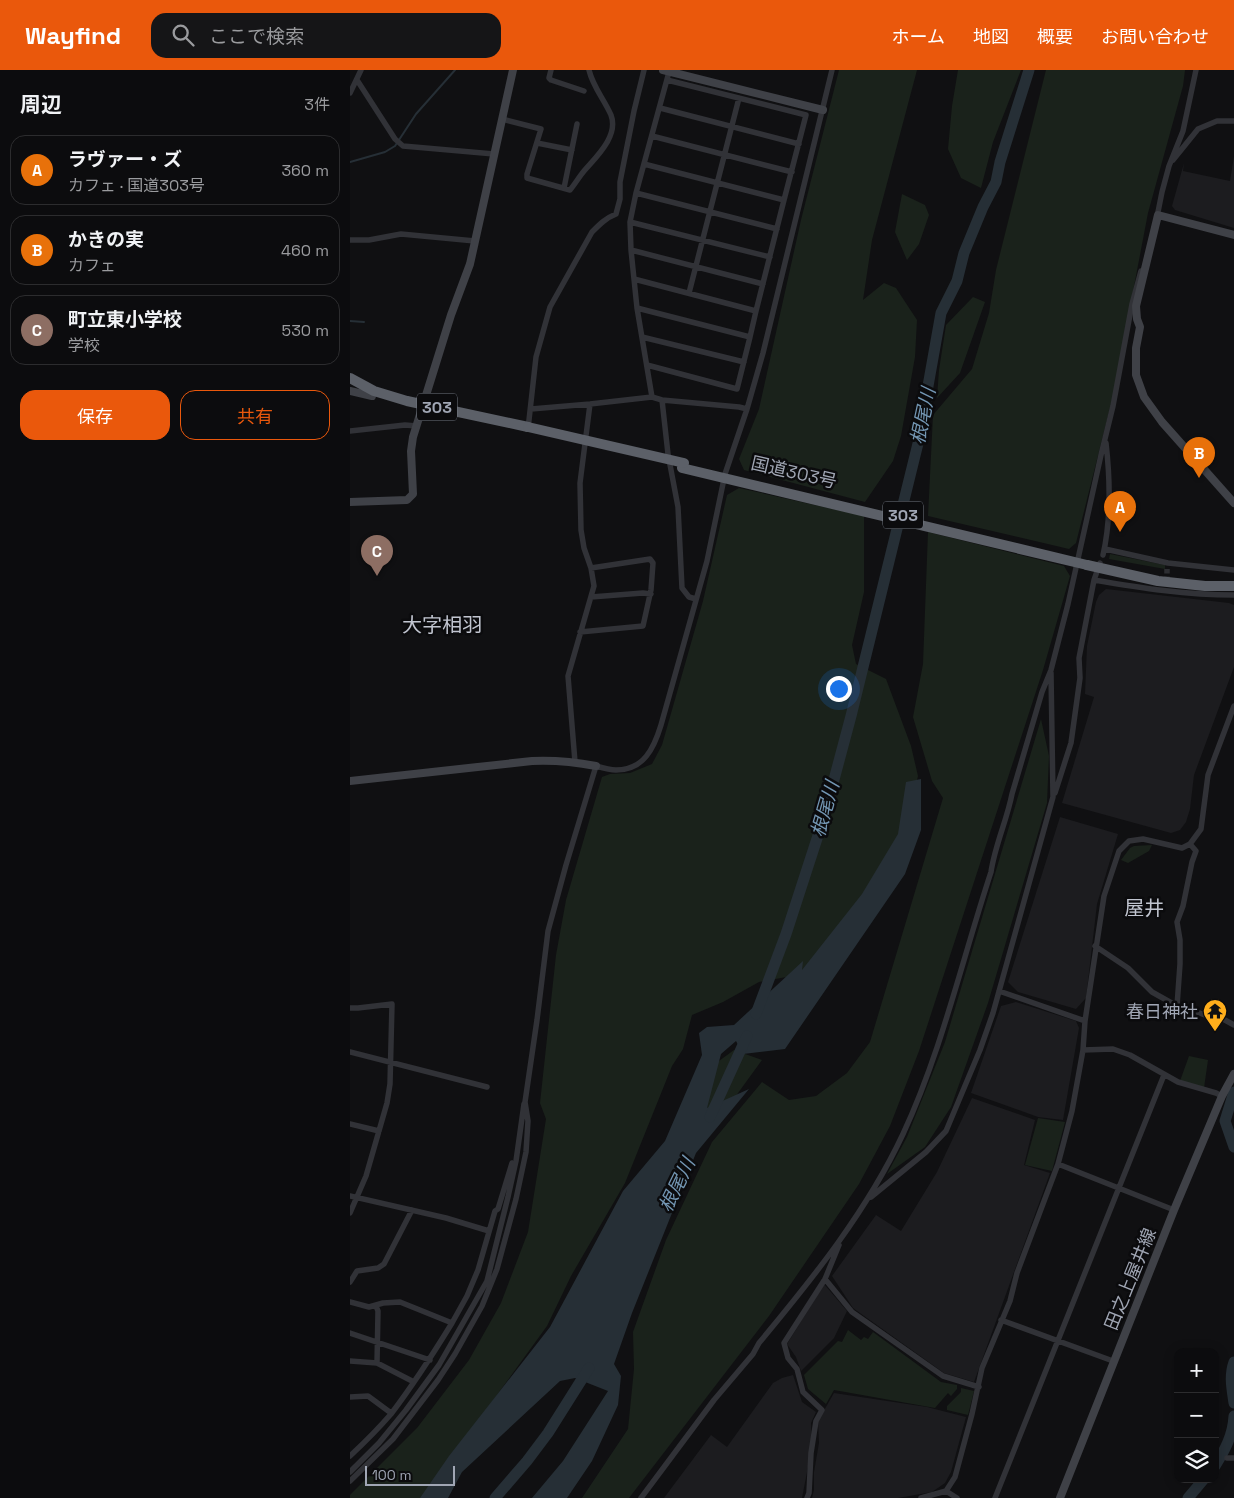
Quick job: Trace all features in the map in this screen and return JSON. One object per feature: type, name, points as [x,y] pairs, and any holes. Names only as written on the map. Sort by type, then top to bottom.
[{"type":"highway","name":"国道303号","points":[[350,378],[374,391],[423,407]]},
{"type":"highway","name":"国道303号","points":[[350,384],[372,396],[528,429],[737,478],[1158,581],[1205,586],[1234,586]]},
{"type":"highway","name":"国道303号","points":[[1078,560],[1159,575],[1234,581]]},
{"type":"street","points":[[350,93],[361,70]]},
{"type":"street","points":[[350,502],[407,500],[412,494],[411,451],[413,438],[451,315],[470,264],[513,70]]},
{"type":"street","points":[[551,70],[549,78],[551,80],[584,91]]},
{"type":"street","points":[[502,119],[542,129],[527,178],[570,190],[583,172],[598,157],[611,133],[612,120],[610,114],[591,80],[589,70]]},
{"type":"street","points":[[528,429],[536,357],[550,307],[592,232],[601,222],[616,214],[620,199],[620,182],[644,70]]},
{"type":"street","points":[[350,781],[551,760],[575,762],[615,770],[628,769],[648,756],[655,744],[707,561],[725,476],[747,409],[790,247],[832,70]]},
{"type":"street","points":[[1196,70],[1183,131],[1169,166],[1162,192],[1136,306],[1140,327],[1136,348],[1136,374],[1144,397],[1162,422],[1234,503]]},
{"type":"street","points":[[667,74],[822,110]]},
{"type":"street","points":[[647,365],[736,389],[806,115],[739,98],[667,74]]},
{"type":"street","points":[[652,397],[634,279],[630,222],[667,74]]},
{"type":"street","points":[[357,80],[395,139],[403,146],[494,154]]},
{"type":"street","points":[[689,293],[739,98]]},
{"type":"street","points":[[660,108],[798,144]]},
{"type":"street","points":[[1169,166],[1198,129],[1217,122],[1234,121]]},
{"type":"street","points":[[564,188],[577,124]]},
{"type":"street","points":[[652,136],[792,172]]},
{"type":"street","points":[[537,143],[572,150]]},
{"type":"street","points":[[644,164],[784,200]]},
{"type":"street","points":[[636,193],[777,229]]},
{"type":"street","points":[[1158,215],[1234,235]]},
{"type":"street","points":[[641,1498],[714,1400],[753,1354],[759,1343],[841,1238],[868,1200],[903,1134],[931,1065],[948,1016],[991,872],[994,854],[1009,809],[1042,692],[1051,670],[1113,406],[1132,304],[1158,215]]},
{"type":"street","points":[[630,222],[770,257]]},
{"type":"street","points":[[350,240],[369,240],[401,234],[475,241]]},
{"type":"street","points":[[631,250],[763,284]]},
{"type":"street","points":[[634,279],[756,310]]},
{"type":"street","points":[[638,308],[750,337]]},
{"type":"street","points":[[642,337],[744,362]]},
{"type":"street","points":[[350,391],[372,396]]},
{"type":"street","points":[[531,409],[652,397],[662,400],[747,409]]},
{"type":"street","points":[[662,400],[668,454],[678,507],[682,588],[689,597],[696,599]]},
{"type":"street","points":[[575,762],[568,676],[594,586],[581,530],[580,483],[588,434],[590,404]]},
{"type":"street","points":[[350,430],[405,425],[417,426]]},
{"type":"street","points":[[1105,438],[1108,463],[1109,507],[1104,552],[1168,566],[1234,570]]},
{"type":"street","points":[[580,632],[643,626],[650,594],[653,563],[650,559],[591,568]]},
{"type":"street","points":[[868,1200],[926,1152],[946,1132],[980,1050],[1071,743],[1080,678],[1079,658],[1094,580],[1100,563]]},
{"type":"street","points":[[1094,580],[1204,595],[1234,595]]},
{"type":"street","points":[[591,597],[650,594]]},
{"type":"street","points":[[1051,670],[1054,797]]},
{"type":"street","points":[[921,1498],[946,1491],[955,1477],[979,1387],[982,1368],[1010,1301],[1017,1273],[1058,1164],[1072,1111],[1083,1050],[1085,1021],[1104,896],[1119,851],[1129,841],[1143,839],[1182,848],[1190,844],[1201,830],[1208,774],[1234,706]]},
{"type":"street","points":[[350,1472],[379,1443],[406,1410],[438,1365],[487,1281],[516,1161],[539,1011],[548,931],[596,766]]},
{"type":"street","points":[[1177,1006],[1180,940],[1177,922],[1183,906],[1196,851],[1190,844]]},
{"type":"street","points":[[1096,946],[1128,968],[1152,992],[1177,1006],[1222,1019],[1234,1025]]},
{"type":"street","points":[[999,991],[1085,1021]]},
{"type":"street","points":[[350,1008],[392,1004],[390,1084],[387,1103],[366,1176],[350,1213]]},
{"type":"street","points":[[1083,1050],[1113,1049],[1130,1055],[1178,1082],[1222,1096]]},
{"type":"street","points":[[350,1052],[487,1087]]},
{"type":"street","name":"田之上屋井線","points":[[1060,1498],[1174,1210],[1222,1096],[1234,1074]]},
{"type":"street","points":[[994,1498],[1164,1075]]},
{"type":"street","points":[[350,1482],[393,1439],[412,1416],[455,1354],[482,1306],[497,1269],[521,1174],[528,1133],[525,1102]]},
{"type":"street","points":[[350,1124],[379,1131]]},
{"type":"street","points":[[350,1456],[391,1413],[430,1360],[452,1323],[467,1296],[478,1270],[495,1211],[498,1209],[512,1164],[516,1161]]},
{"type":"street","points":[[1058,1164],[1174,1210]]},
{"type":"street","points":[[350,1196],[446,1218],[489,1231]]},
{"type":"street","points":[[350,1282],[357,1271],[378,1268],[384,1264],[412,1210]]},
{"type":"street","points":[[808,1498],[811,1453],[816,1421],[822,1410],[803,1392],[796,1368],[788,1358],[784,1343],[825,1279],[841,1238]]},
{"type":"street","points":[[825,1279],[852,1312],[943,1376],[979,1387]]},
{"type":"street","points":[[350,1302],[369,1307],[400,1302],[452,1323]]},
{"type":"street","points":[[376,1306],[378,1311],[377,1363]]},
{"type":"street","points":[[1001,1320],[1113,1361]]},
{"type":"street","points":[[350,1332],[430,1360]]},
{"type":"street","points":[[350,1361],[377,1363],[414,1382]]},
{"type":"street","points":[[350,1396],[368,1396],[391,1413]]},
{"type":"street","points":[[946,1491],[957,1498]]},
{"type":"shaded area","points":[[839,70],[917,70],[872,240],[863,300],[884,283],[896,288],[917,320],[915,357],[901,436],[893,461],[865,502],[744,470],[739,459],[759,409],[801,220]]},
{"type":"shaded area","points":[[958,70],[1021,70],[993,142],[981,188],[961,178],[948,149]]},
{"type":"shaded area","points":[[1046,70],[1185,70],[1183,86],[1148,213],[1113,396],[1076,543],[1069,549],[928,516],[933,415],[972,369],[989,313],[996,270]]},
{"type":"shaded area","points":[[1234,156],[1234,228],[1175,210],[1172,206],[1184,163],[1183,171],[1230,181]]},
{"type":"shaded area","points":[[902,194],[925,205],[929,215],[919,244],[907,260],[895,232]]},
{"type":"shaded area","points":[[973,297],[985,302],[960,373],[937,398],[946,325]]},
{"type":"shaded area","points":[[739,488],[864,516],[864,592],[852,645],[856,664],[886,679],[911,746],[918,776],[900,848],[813,972],[759,982],[723,1002],[692,1015],[683,1049],[672,1066],[625,1183],[571,1276],[547,1326],[455,1453],[426,1498],[350,1498],[350,1495],[417,1428],[469,1360],[501,1303],[528,1232],[546,1119],[540,1103],[556,955],[566,900],[602,777],[610,774],[630,773],[652,764],[662,745],[703,601],[727,495]]},
{"type":"shaded area","points":[[928,532],[1064,566],[1070,576],[1043,670],[919,1051],[890,1126],[859,1184],[769,1316],[629,1498],[582,1498],[628,1429],[634,1369],[633,1332],[666,1240],[712,1142],[762,1082],[789,1100],[816,1096],[847,1073],[870,1042],[943,798],[932,781],[913,717],[923,664]]},
{"type":"shaded area","points":[[1110,554],[1165,565],[1165,569],[1109,559]]},
{"type":"shaded area","points":[[1106,589],[1234,605],[1234,667],[1194,775],[1190,809],[1186,822],[1180,830],[1171,833],[1062,803],[1094,697],[1085,694],[1087,646],[1096,602],[1099,595]]},
{"type":"shaded area","points":[[1041,719],[1049,756],[1047,803],[988,1003],[951,1107],[925,1147],[887,1174],[907,1137],[945,1042]]},
{"type":"shaded area","points":[[1060,817],[1118,834],[1097,904],[1086,998],[1076,1009],[1018,992],[1008,982]]},
{"type":"shaded area","points":[[1152,845],[1149,851],[1128,863],[1121,860],[1130,848]]},
{"type":"shaded area","points":[[1016,1002],[1076,1021],[1079,1028],[1063,1120],[1038,1117],[971,1093],[1001,1006]]},
{"type":"shaded area","points":[[734,1050],[762,1060],[717,1122],[684,1135],[697,1077]]},
{"type":"shaded area","points":[[1189,1056],[1208,1060],[1204,1088],[1180,1081]]},
{"type":"shaded area","points":[[972,1098],[1035,1120],[1024,1165],[1050,1173],[974,1382],[944,1373],[853,1308],[832,1276],[876,1215],[901,1231],[937,1172]]},
{"type":"shaded area","points":[[1038,1118],[1065,1122],[1052,1171],[1025,1165]]},
{"type":"shaded area","points":[[824,1284],[847,1311],[834,1338],[801,1371],[796,1357],[787,1344]]},
{"type":"shaded area","points":[[848,1330],[861,1340],[864,1337],[868,1339],[873,1332],[941,1382],[957,1385],[957,1389],[951,1396],[948,1393],[935,1408],[834,1390],[826,1404],[808,1389],[804,1375],[838,1341],[842,1342]]},
{"type":"shaded area","points":[[793,1375],[802,1402],[816,1412],[811,1423],[812,1446],[802,1498],[664,1498],[711,1435],[727,1447],[773,1383]]},
{"type":"shaded area","points":[[961,1388],[974,1391],[968,1415],[947,1410],[947,1406],[961,1392]]},
{"type":"shaded area","points":[[834,1393],[927,1407],[966,1417],[951,1472],[945,1483],[932,1492],[898,1498],[812,1498],[819,1443],[818,1421]]},
{"type":"water","points":[[921,779],[921,830],[905,874],[785,1049],[743,1054],[736,1041],[721,1054],[707,1108],[749,1089],[696,1153],[632,1313],[614,1364],[621,1376],[618,1405],[592,1461],[567,1498],[532,1498],[563,1461],[608,1391],[575,1378],[560,1381],[462,1472],[448,1498],[420,1498],[449,1456],[550,1327],[623,1191],[665,1141],[702,1055],[699,1033],[707,1027],[734,1025],[803,961],[802,970],[862,894],[898,834],[906,782]]},
{"type":"waterway","points":[[350,162],[385,152],[395,146],[416,114],[455,70]]},
{"type":"waterway","name":"根尾川","points":[[756,1014],[786,934],[824,817],[851,716],[925,415],[928,386],[941,313],[957,281],[964,253],[983,207],[996,182],[1000,162],[1029,70]]},
{"type":"waterway","points":[[350,321],[364,322]]},
{"type":"waterway","name":"根尾川","points":[[710,1117],[747,1036]]},
{"type":"waterway","points":[[1234,1092],[1225,1121],[1234,1147]]},
{"type":"waterway","points":[[1234,1362],[1231,1377],[1234,1403]]},
{"type":"waterway","name":"根尾川","points":[[495,1498],[548,1433],[589,1368]]},
{"type":"waterway","points":[[1219,1459],[1228,1442],[1234,1416]]},
{"type":"waterway","points":[[1188,1498],[1201,1483]]},
{"type":"tunnel","points":[[1167,569],[1167,582]]},
{"type":"place","name":"かきの実","points":[[1199,478]]},
{"type":"place","name":"ラヴァー・ズ","points":[[1120,532]]},
{"type":"place","name":"町立東小学校","points":[[377,576]]},
{"type":"place","name":"春日神社","points":[[1215,1032]]},
{"type":"district","name":"大字相羽","points":[[442,625]]},
{"type":"district","name":"屋井","points":[[1144,908]]}]
